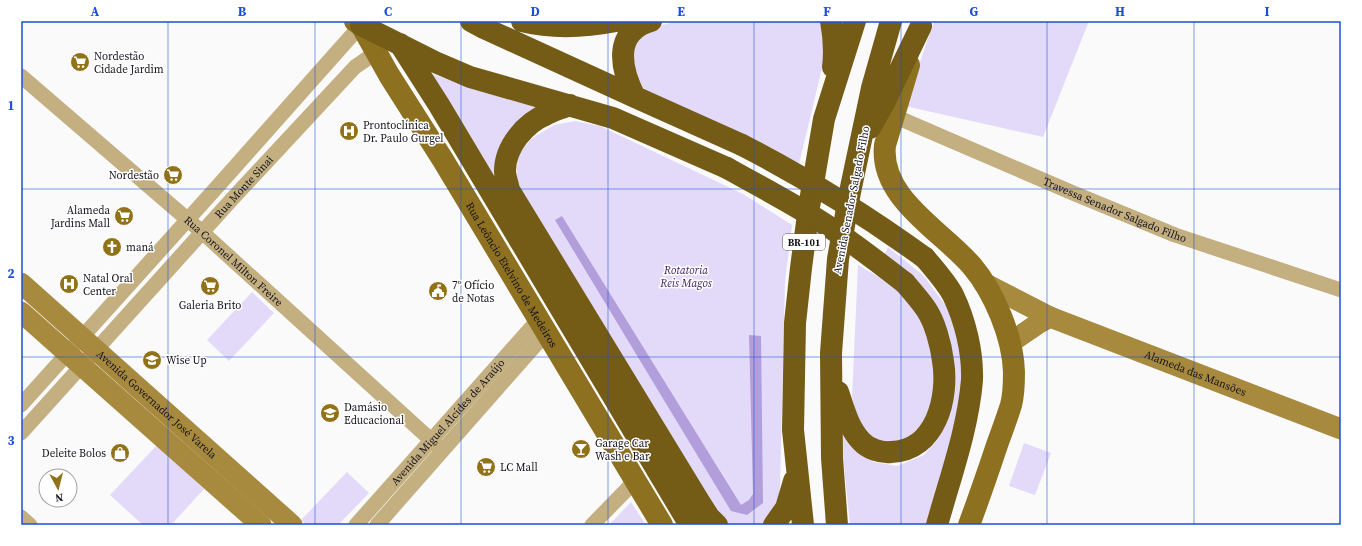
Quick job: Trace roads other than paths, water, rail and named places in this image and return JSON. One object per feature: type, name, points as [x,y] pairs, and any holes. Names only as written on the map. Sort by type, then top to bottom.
[{"type":"highway","points":[[471,21],[635,98],[742,145],[828,193],[890,233],[925,258],[952,295],[962,318],[970,349],[972,379],[960,443],[937,525]]},
{"type":"highway","points":[[522,21],[567,27],[595,25],[616,21]]},
{"type":"highway","points":[[635,98],[627,82],[622,54],[626,41],[633,30],[642,24],[651,21]]},
{"type":"highway","points":[[824,119],[835,49],[831,21]]},
{"type":"highway","name":"BR-101","points":[[803,525],[793,430],[795,324],[809,207],[824,119],[855,21]]},
{"type":"highway","name":"Avenida Senador Salgado Filho","points":[[838,525],[832,458],[832,376],[833,313],[838,259],[850,192],[872,88],[891,21]]},
{"type":"highway","points":[[358,23],[435,62],[470,77],[613,118],[727,168],[784,199],[824,224],[876,260],[905,283],[926,310],[937,335],[944,362],[944,383],[939,416],[932,429],[913,447],[898,452],[888,452],[871,448],[862,443],[848,423],[832,376]]},
{"type":"highway","points":[[862,141],[884,103],[922,24]]},
{"type":"highway","points":[[400,44],[439,105],[690,525]]},
{"type":"highway","points":[[570,105],[546,114],[529,125],[516,138],[507,155],[505,172],[509,190],[700,503],[709,517],[717,525]]},
{"type":"highway","points":[[774,525],[786,508],[794,485],[796,468]]},
{"type":"highway","points":[[946,525],[948,488]]},
{"type":"main road","name":"Rua Leôncio Etelvino de Medeiros","points":[[358,23],[543,325],[634,481],[662,525]]},
{"type":"main road","points":[[922,24],[887,138],[884,155],[888,172],[895,188],[910,208],[973,266],[998,310],[1010,343],[1014,369],[1012,404],[969,525]]},
{"type":"street","name":"Rua Monte Sinai","points":[[90,343],[187,220],[221,184],[338,51],[358,23]]},
{"type":"street","points":[[338,51],[355,67]]},
{"type":"street","name":"Rua Monte Sinai","points":[[21,433],[75,359],[90,343],[202,232],[355,67],[368,58],[377,55]]},
{"type":"street","name":"Rua Coronel Milton Freire","points":[[21,76],[202,232],[437,445]]},
{"type":"street","name":"Travessa Senador Salgado Filho","points":[[894,116],[1175,235],[1341,290]]},
{"type":"street","points":[[221,184],[233,187],[235,192],[233,198]]},
{"type":"street","name":"Avenida Governador José Varela","points":[[21,283],[90,343],[292,525]]},
{"type":"street","name":"Alameda das Mansões","points":[[984,284],[1050,317],[1341,429]]},
{"type":"street","name":"Avenida Governador José Varela","points":[[21,312],[261,525]]},
{"type":"street","points":[[1010,343],[1050,317]]},
{"type":"street","name":"Avenida Miguel Alcídes de Araújo","points":[[356,525],[437,445],[543,325]]},
{"type":"street","name":"Rua Monte Sinai","points":[[21,404],[75,359]]},
{"type":"street","name":"Avenida Miguel Alcídes de Araújo","points":[[377,525],[437,445]]},
{"type":"street","points":[[592,525],[634,481]]},
{"type":"street","points":[[21,517],[30,525]]},
{"type":"place","name":"Nordestão Cidade Jardim","points":[[80,62]]},
{"type":"place","name":"Prontoclínica Dr. Paulo Gurgel","points":[[349,131]]},
{"type":"place","name":"Nordestão","points":[[173,175]]},
{"type":"place","name":"Alameda Jardins Mall","points":[[124,216]]},
{"type":"place","name":"maná","points":[[112,247]]},
{"type":"place","name":"Natal Oral Center","points":[[69,284]]},
{"type":"place","name":"Galeria Brito","points":[[210,286]]},
{"type":"place","name":"7º Ofício de Notas","points":[[438,291]]},
{"type":"place","name":"Wise Up","points":[[152,360]]},
{"type":"place","name":"Damásio Educacional","points":[[330,413]]},
{"type":"place","name":"Garage Car Wash e Bar","points":[[581,449]]},
{"type":"place","name":"Deleite Bolos","points":[[120,453]]},
{"type":"place","name":"LC Mall","points":[[486,467]]},
{"type":"park label","name":"Rotatoria Reis Magos","points":[[686,276]]}]
